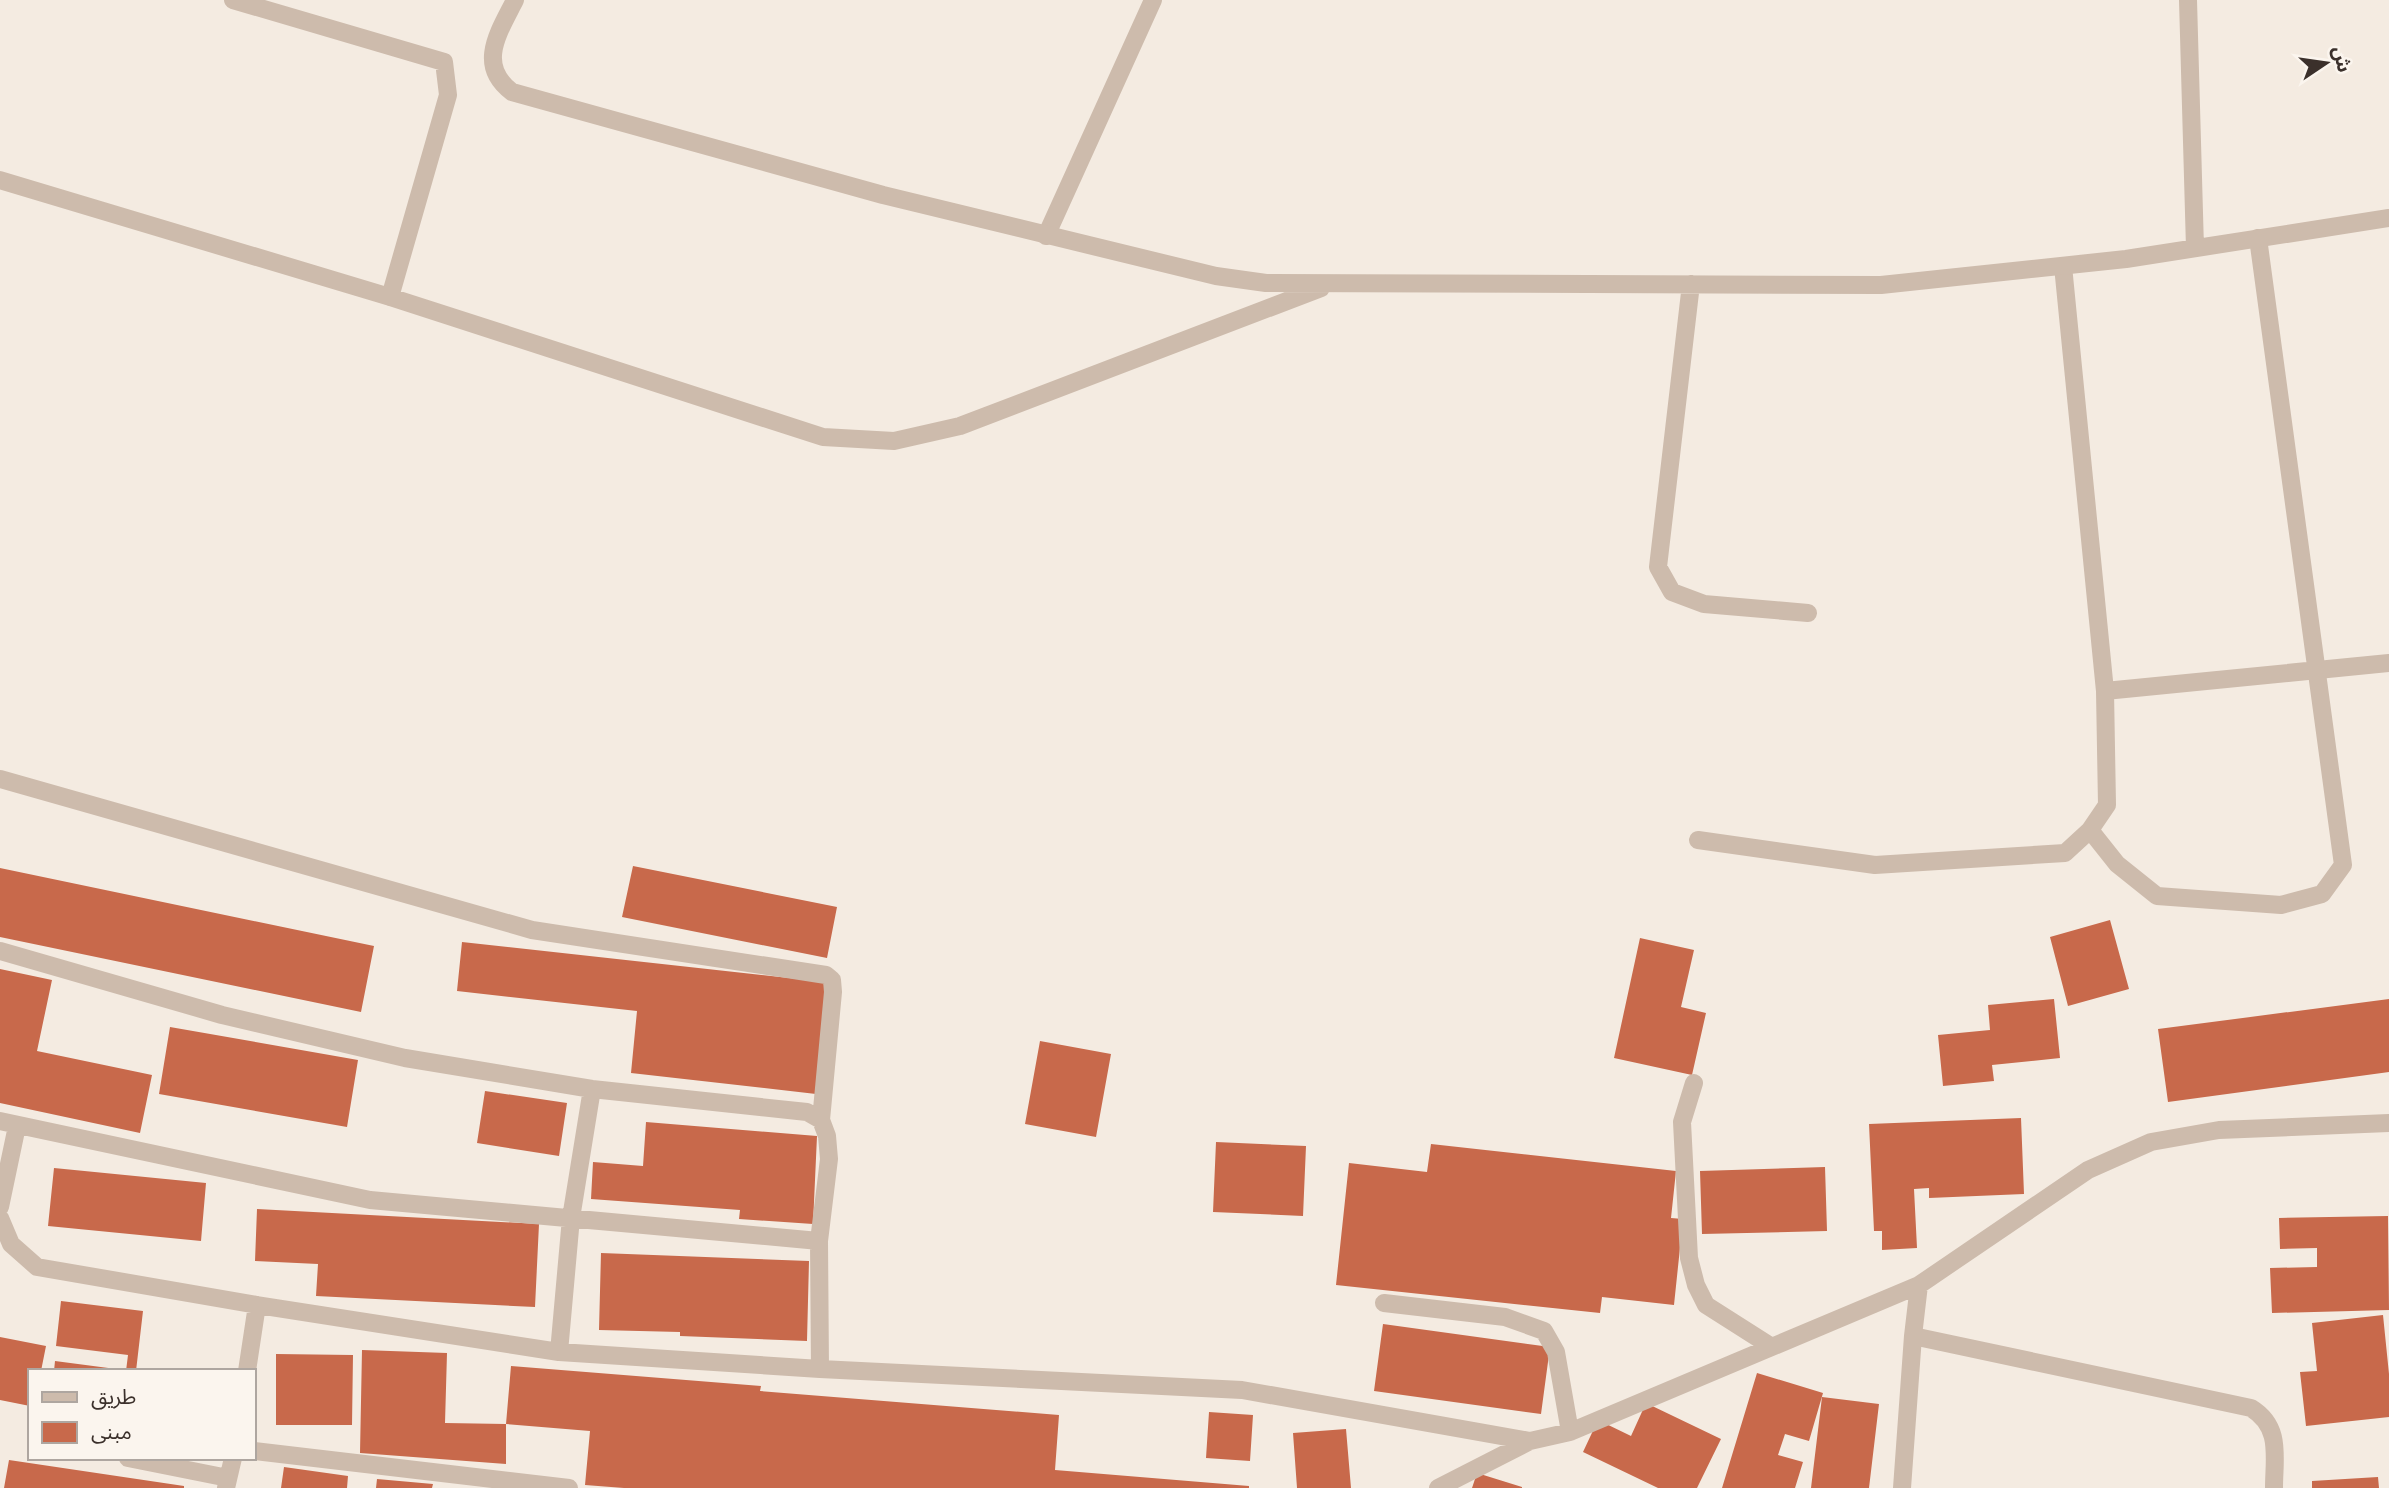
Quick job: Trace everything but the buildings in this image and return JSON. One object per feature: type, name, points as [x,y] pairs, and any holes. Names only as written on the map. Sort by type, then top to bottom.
[{"type":"street","points":[[233,0],[444,62],[448,95],[390,297]]},
{"type":"street","points":[[515,0],[492,54],[493,70],[502,85],[512,92],[883,195],[1216,276],[1266,283],[1881,285],[2126,259],[2389,218]]},
{"type":"street","points":[[1046,236],[1153,0]]},
{"type":"street","points":[[2188,0],[2195,248]]},
{"type":"street","points":[[0,180],[390,297],[823,437],[894,441],[960,426],[1331,284]]},
{"type":"street","points":[[2090,830],[2117,864],[2157,896],[2281,905],[2322,894],[2343,865],[2258,238]]},
{"type":"street","points":[[1698,840],[1875,865],[2065,853],[2090,830],[2107,805],[2105,691],[2063,266]]},
{"type":"street","points":[[1691,284],[1658,567],[1672,592],[1704,604],[1808,613]]},
{"type":"street","points":[[2105,691],[2389,663]]},
{"type":"street","points":[[0,779],[532,930],[826,975],[832,981],[833,992],[821,1120],[827,1136],[830,1159],[819,1241],[820,1369]]},
{"type":"street","points":[[0,951],[222,1015],[405,1058],[592,1090],[783,1108],[807,1112],[821,1120]]},
{"type":"street","points":[[1694,1083],[1682,1122],[1689,1258],[1696,1285],[1706,1305],[1772,1347]]},
{"type":"street","points":[[559,1352],[571,1218],[592,1090]]},
{"type":"street","points":[[0,1207],[9,1123],[370,1200],[819,1241]]},
{"type":"street","points":[[1438,1488],[1530,1441],[1570,1432],[1919,1285],[2088,1170],[2151,1142],[2219,1130],[2389,1124]]},
{"type":"street","points":[[0,1218],[11,1244],[37,1266],[257,1305],[559,1352],[820,1369],[1242,1390],[1530,1441]]},
{"type":"street","points":[[1902,1488],[1919,1285]]},
{"type":"street","points":[[1384,1303],[1504,1317],[1544,1331],[1556,1352],[1570,1432]]},
{"type":"street","points":[[247,1369],[257,1305]]},
{"type":"street","points":[[1913,1336],[2251,1408],[2264,1416],[2271,1427],[2274,1442],[2274,1488]]},
{"type":"street","points":[[256,1451],[569,1488]]},
{"type":"street","points":[[136,1460],[227,1483],[233,1460]]}]
